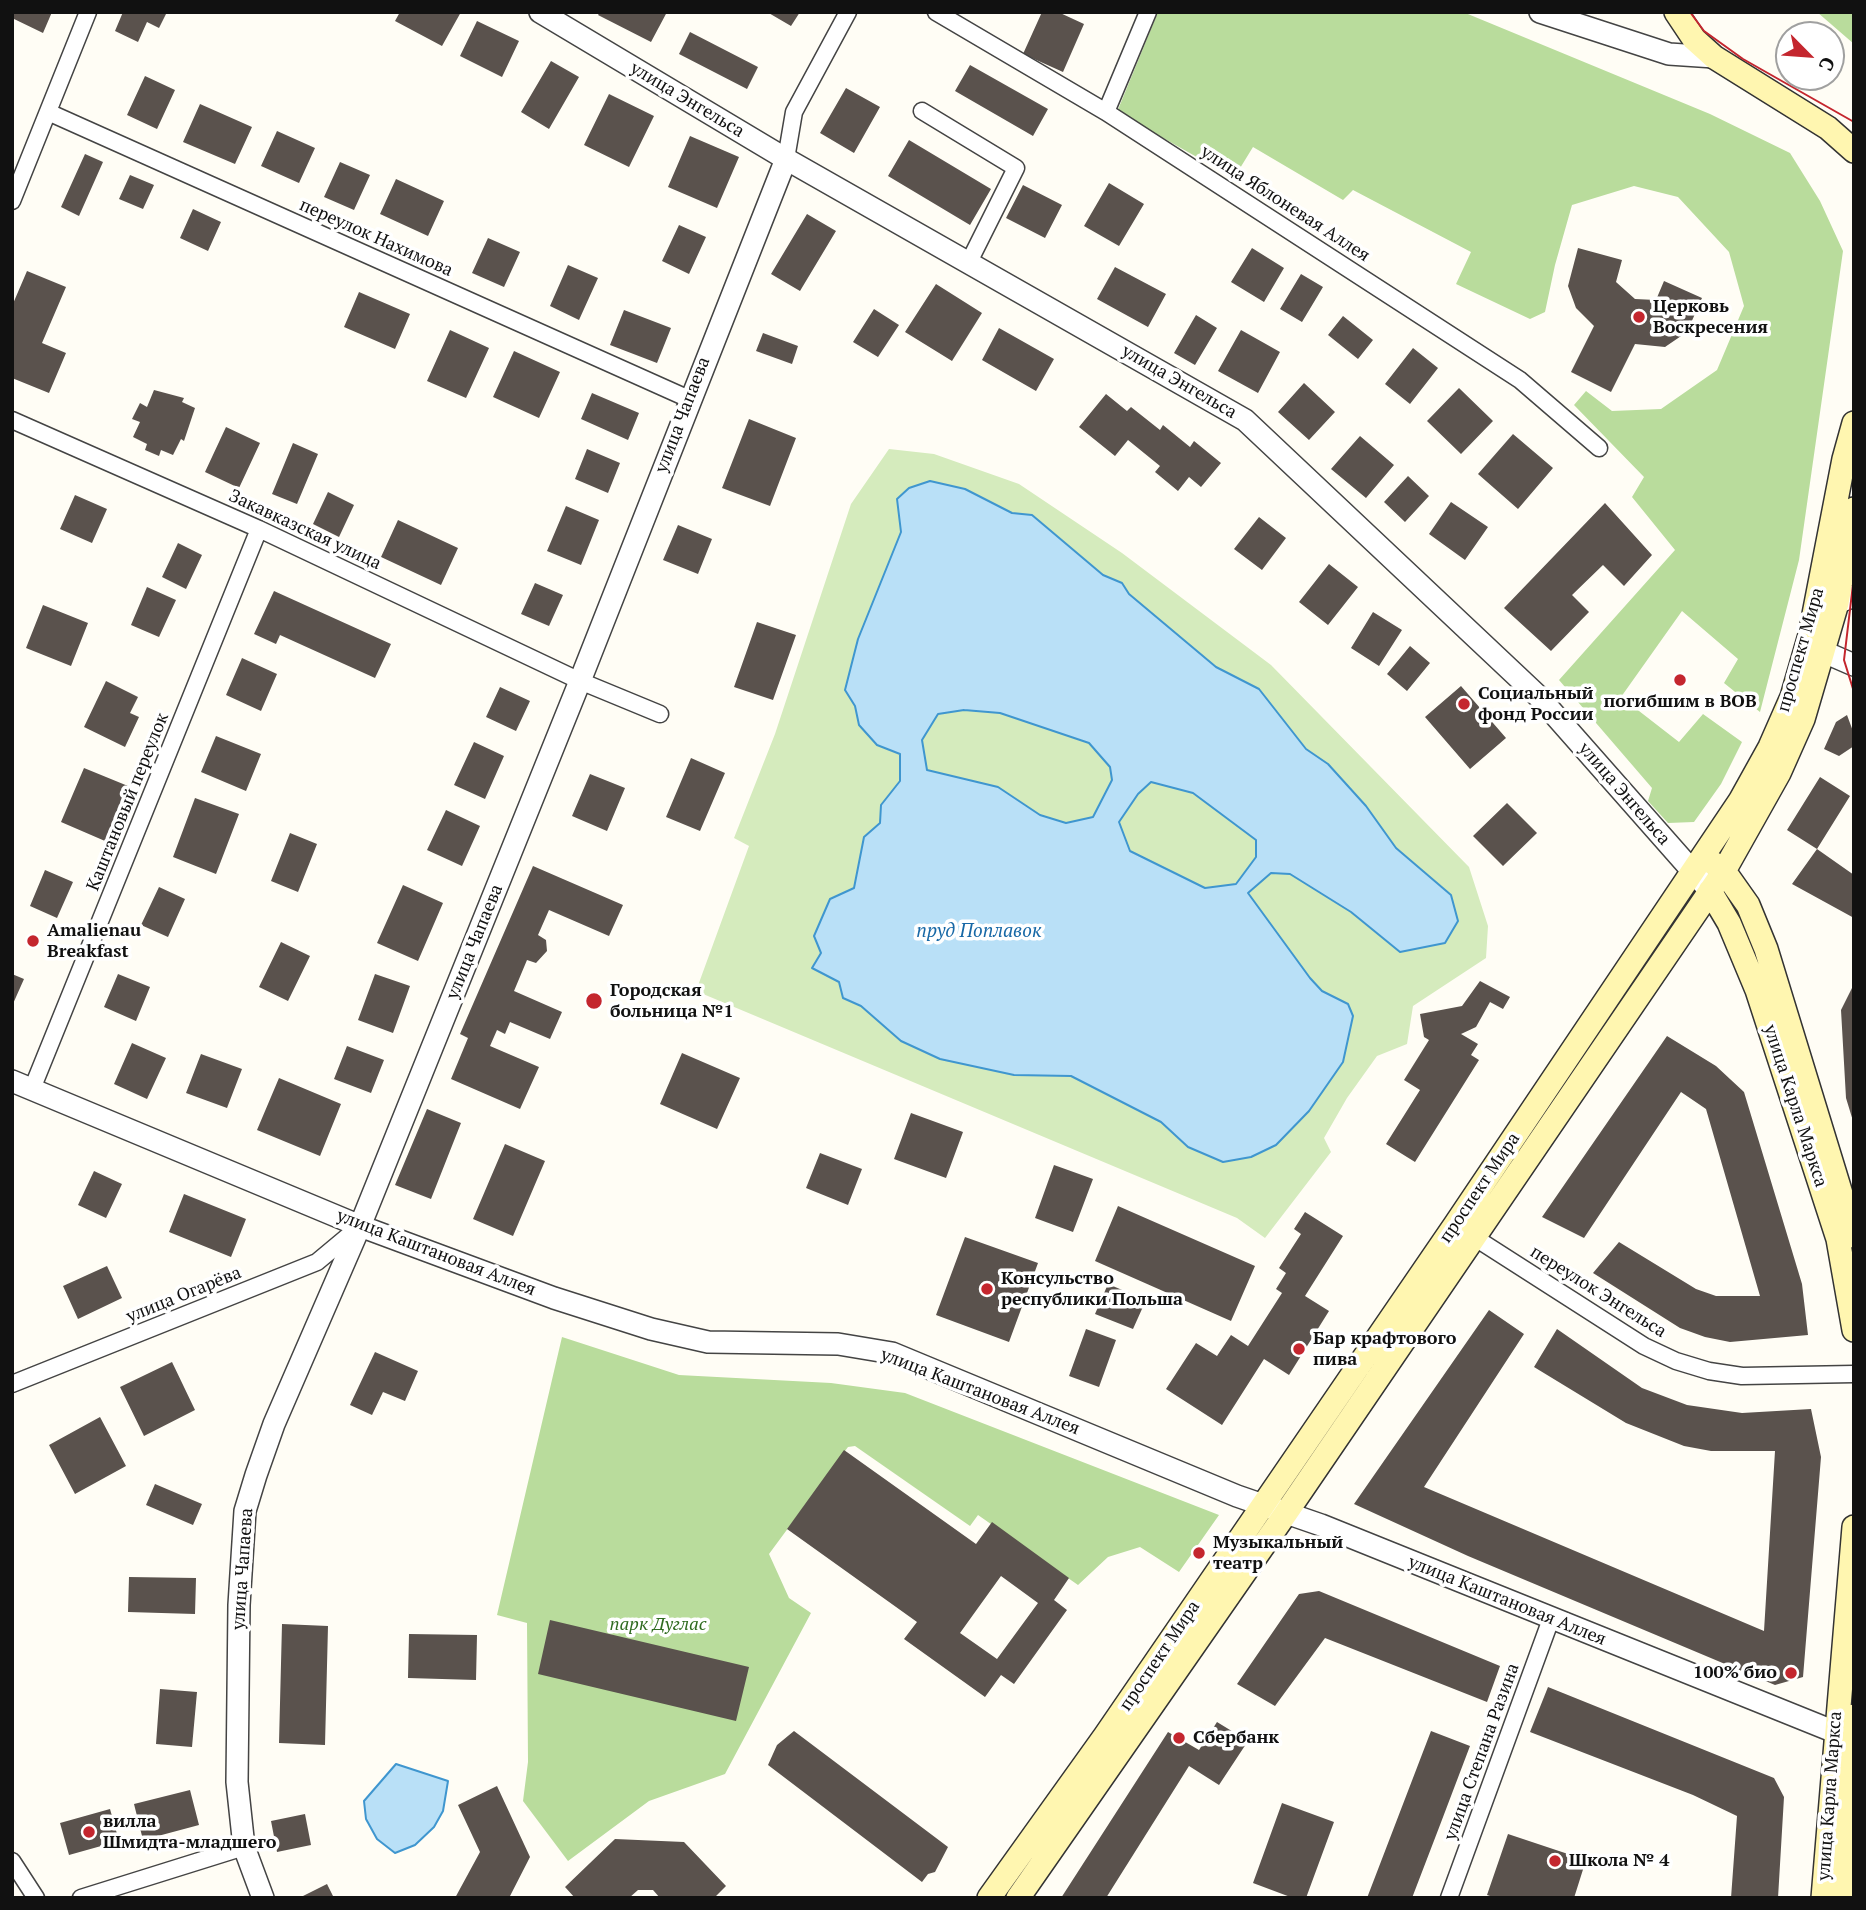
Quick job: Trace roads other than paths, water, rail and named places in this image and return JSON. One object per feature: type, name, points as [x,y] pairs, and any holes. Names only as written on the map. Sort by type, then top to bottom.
[{"type":"main road","points":[[1676,12],[1694,39],[1714,57],[1828,128],[1854,150]]},
{"type":"main road","name":"проспект Мира","points":[[1018,1898],[1286,1513],[1770,747],[1815,648],[1845,599],[1849,519],[1844,459],[1854,423]]},
{"type":"main road","name":"проспект Мира","points":[[989,1898],[1105,1737],[1263,1505],[1465,1231],[1724,871],[1779,773],[1803,719],[1815,648],[1849,519]]},
{"type":"main road","name":"улица Карла Маркса","points":[[1698,864],[1724,871],[1748,905],[1766,949],[1854,1236]]},
{"type":"main road","name":"улица Карла Маркса","points":[[1710,891],[1729,923],[1757,990],[1838,1239],[1854,1330]]},
{"type":"main road","name":"улица Карла Маркса","points":[[1841,1898],[1854,1527]]},
{"type":"main road","name":"улица Карла Маркса","points":[[1823,1898],[1848,1732]]},
{"type":"street","points":[[12,201],[88,12]]},
{"type":"street","name":"улица Энгельса","points":[[540,12],[786,159],[1245,420],[1538,696],[1698,864],[1710,891]]},
{"type":"street","name":"улица Чапаева","points":[[263,1898],[244,1847],[237,1782],[239,1605],[245,1511],[274,1424],[360,1226],[580,681],[689,399],[786,159],[794,112],[848,12]]},
{"type":"street","name":"улица Яблоневая Аллея","points":[[936,12],[1106,111],[1520,380],[1600,448]]},
{"type":"street","points":[[1106,111],[1148,12]]},
{"type":"street","points":[[1546,13],[1668,54],[1714,57]]},
{"type":"street","points":[[922,111],[1016,168],[969,262]]},
{"type":"street","name":"переулок Нахимова","points":[[48,112],[689,399]]},
{"type":"street","name":"Закавказская улица","points":[[12,420],[259,529],[580,681],[660,714]]},
{"type":"street","name":"Каштановый переулок","points":[[22,1085],[259,529]]},
{"type":"street","points":[[1815,648],[1854,665]]},
{"type":"street","name":"улица Каштановая Аллея","points":[[22,1085],[360,1226],[554,1297],[651,1329],[708,1342],[838,1344],[892,1353],[1263,1505],[1848,1732]]},
{"type":"street","name":"улица Огарёва","points":[[12,1384],[317,1262],[360,1226]]},
{"type":"street","name":"переулок Энгельса","points":[[1465,1231],[1644,1346],[1676,1361],[1709,1371],[1742,1376],[1854,1374]]},
{"type":"street","name":"улица Степана Разина","points":[[1450,1898],[1551,1619]]},
{"type":"street","points":[[81,1898],[244,1847]]},
{"type":"street","points":[[12,1861],[36,1898]]},
{"type":"water","name":"пруд Поплавок","points":[[930,481],[965,489],[1012,513],[1032,515],[1103,575],[1122,583],[1129,594],[1216,667],[1259,689],[1306,749],[1328,764],[1366,806],[1396,848],[1451,895],[1458,921],[1445,943],[1400,952],[1351,912],[1290,874],[1271,873],[1248,893],[1310,978],[1322,991],[1348,1004],[1353,1016],[1343,1062],[1309,1111],[1276,1145],[1251,1157],[1223,1162],[1188,1147],[1161,1122],[1071,1076],[1014,1075],[940,1059],[901,1041],[861,1006],[843,998],[839,982],[812,968],[821,953],[814,936],[830,899],[854,888],[864,837],[880,823],[881,805],[900,781],[900,754],[877,745],[859,725],[855,706],[845,690],[858,639],[901,532],[897,499],[909,488]],"holes":[[[964,710],[1000,713],[1089,743],[1110,767],[1112,780],[1093,817],[1066,823],[1040,815],[998,787],[927,770],[922,740],[938,714]],[[1151,782],[1193,793],[1256,840],[1256,857],[1236,884],[1205,888],[1130,851],[1119,822],[1138,794]]]},
{"type":"water","points":[[396,1764],[448,1781],[443,1811],[434,1827],[415,1845],[395,1853],[377,1839],[366,1819],[364,1801]]},
{"type":"tram line","points":[[1690,12],[1704,31],[1743,59],[1854,122]]},
{"type":"tram line","points":[[1854,576],[1844,660],[1854,692]]},
{"type":"place","name":"Церковь Воскресения","points":[[1639,317]]},
{"type":"place","name":"погибшим в ВОВ","points":[[1680,680]]},
{"type":"place","name":"Социальный фонд России","points":[[1464,704]]},
{"type":"place","name":"Amalienau Breakfast","points":[[33,941]]},
{"type":"place","name":"Городская больница №1","points":[[594,1001]]},
{"type":"place","name":"Консульство республики Польша","points":[[987,1289]]},
{"type":"place","name":"Бар крафтового пива","points":[[1299,1349]]},
{"type":"place","name":"Музыкальный театр","points":[[1199,1553]]},
{"type":"place","name":"100% био","points":[[1791,1673]]},
{"type":"place","name":"Сбербанк","points":[[1179,1738]]},
{"type":"place","name":"вилла Шмидта-младшего","points":[[89,1832]]},
{"type":"place","name":"Школа № 4","points":[[1555,1861]]},
{"type":"park label","name":"парк Дуглас","points":[[658,1625]]}]
